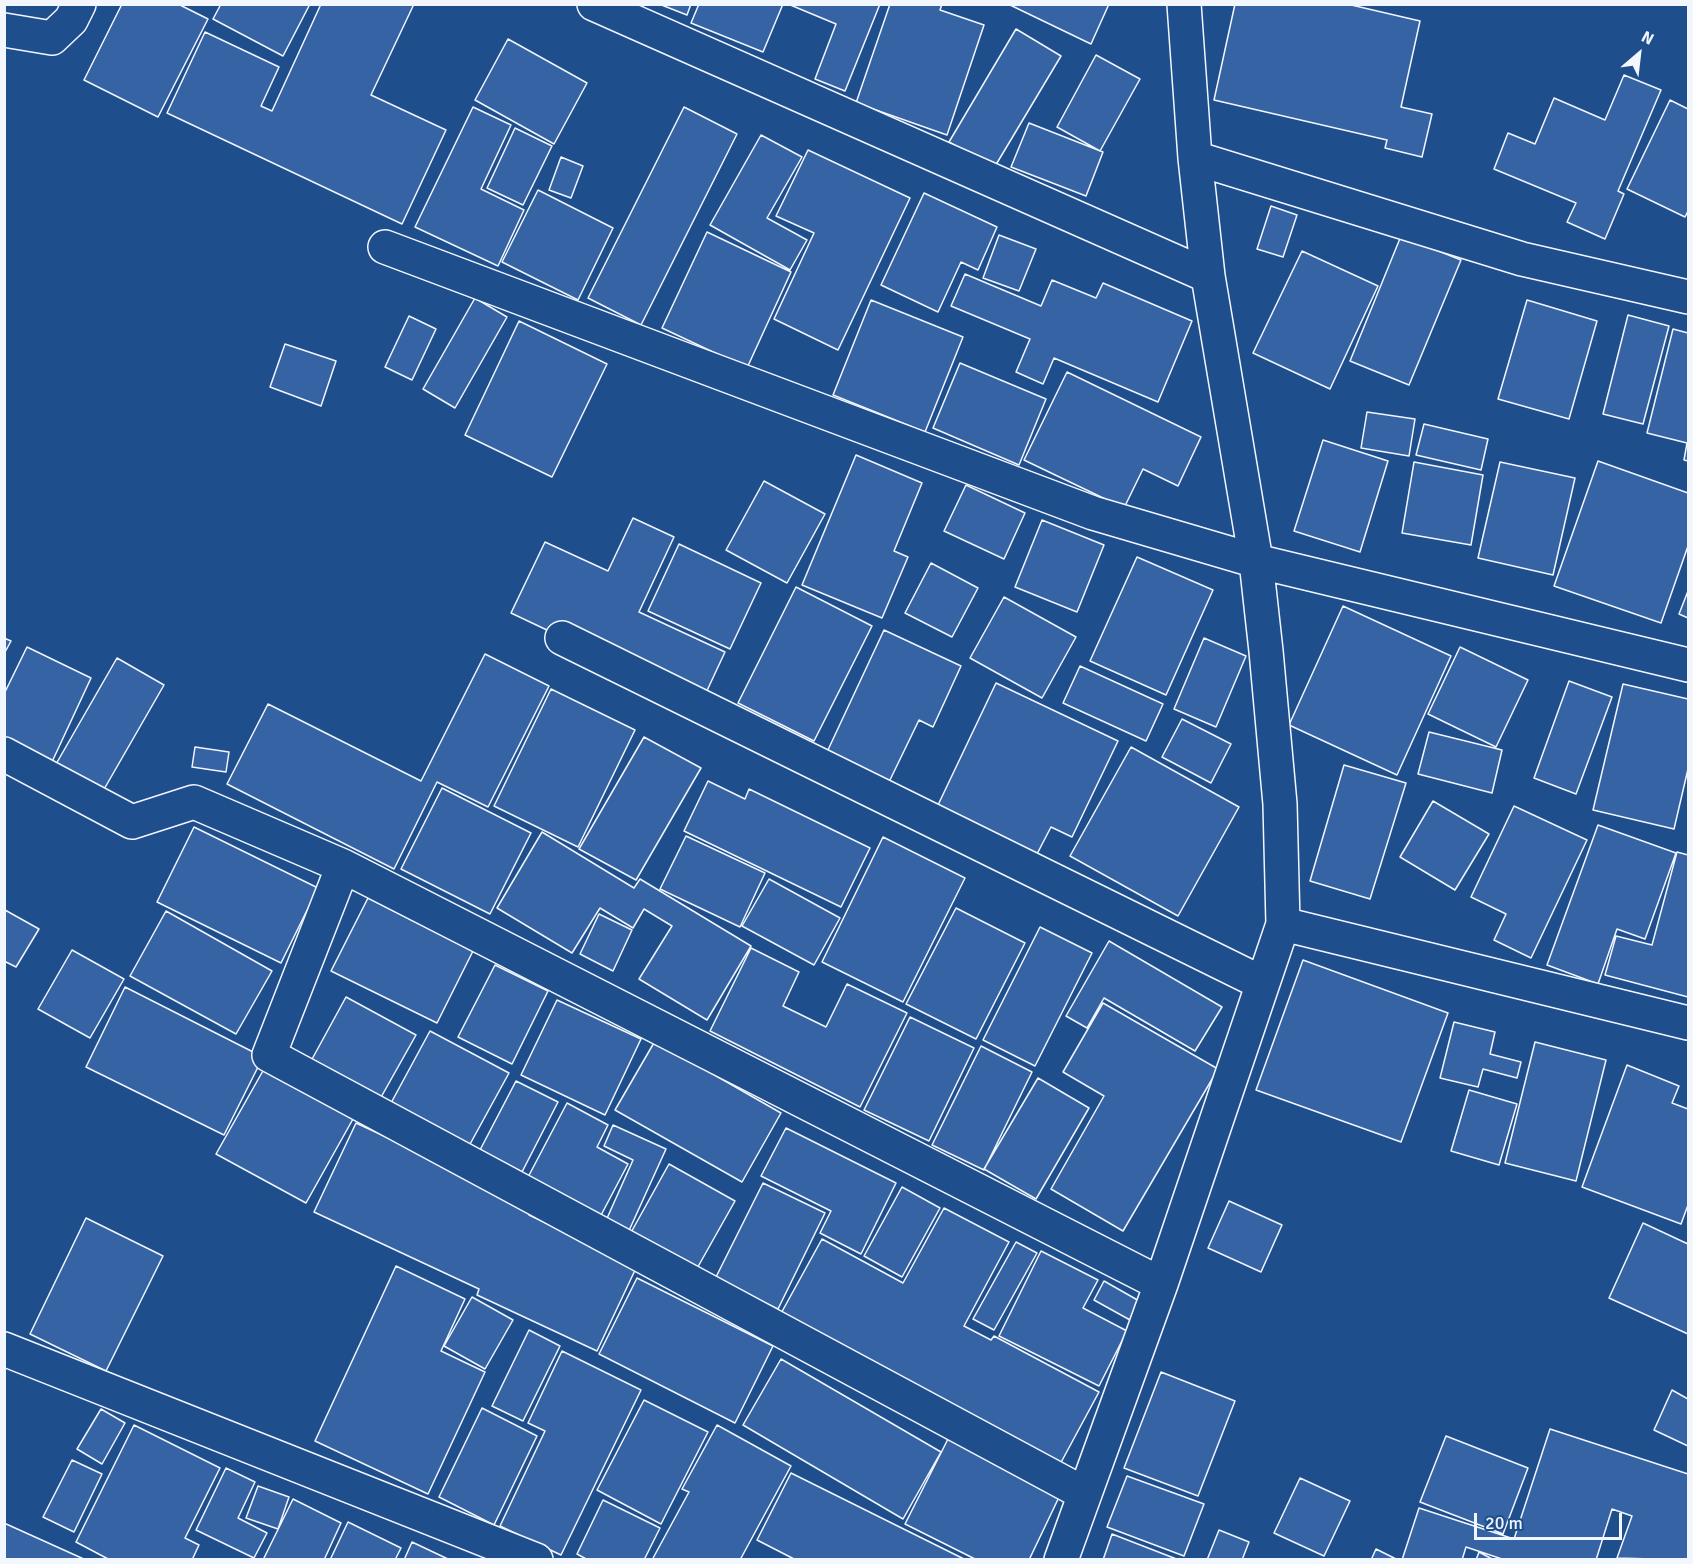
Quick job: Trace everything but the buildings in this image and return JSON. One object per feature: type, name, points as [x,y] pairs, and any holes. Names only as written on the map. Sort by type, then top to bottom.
[{"type":"street","points":[[4,30],[52,38],[71,20],[79,4]]},
{"type":"street","points":[[594,4],[1208,276]]},
{"type":"street","points":[[1061,1560],[1161,1284],[1283,924],[1280,804],[1256,561],[1208,276],[1195,158],[1184,4]]},
{"type":"street","points":[[1195,158],[1522,259],[1689,297]]},
{"type":"street","points":[[386,246],[1093,513],[1256,561],[1689,665]]},
{"type":"street","points":[[562,638],[1262,983]]},
{"type":"street","points":[[4,754],[132,822],[194,802],[343,866],[1161,1284]]},
{"type":"street","points":[[343,866],[269,1055],[1085,1494]]},
{"type":"street","points":[[1283,924],[1689,1023]]},
{"type":"street","points":[[4,1349],[536,1560]]}]
